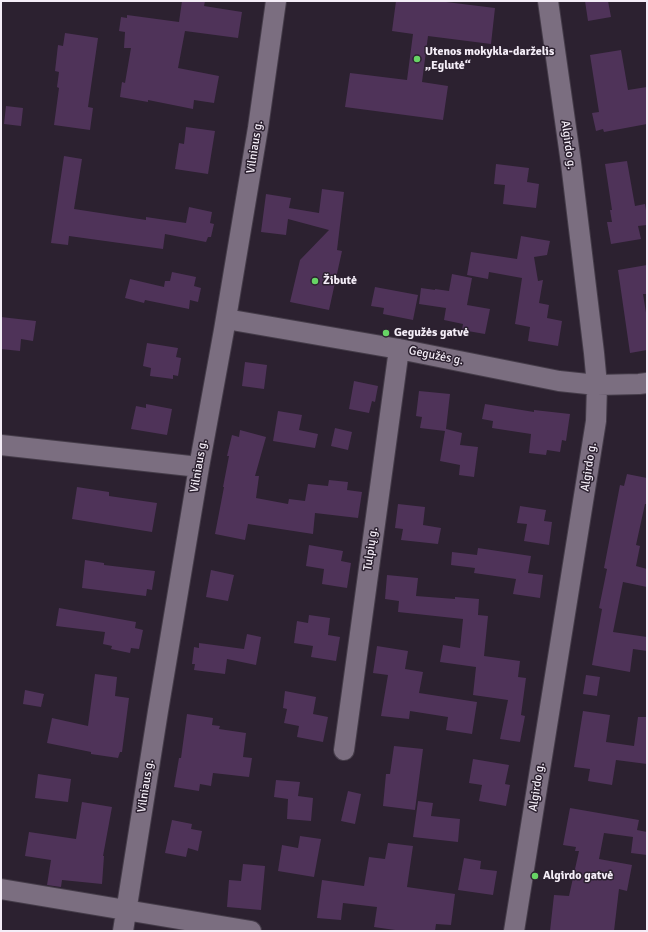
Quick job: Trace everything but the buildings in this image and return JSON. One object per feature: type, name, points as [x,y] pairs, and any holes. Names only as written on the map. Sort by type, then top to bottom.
[{"type":"street","name":"Vilniaus g.","points":[[123,931],[199,467],[226,319],[258,128],[276,1]]},
{"type":"street","name":"Algirdo g.","points":[[514,931],[596,421],[597,385],[594,353],[575,195],[548,1]]},
{"type":"street","name":"Gegužės g.","points":[[226,319],[399,349],[559,381],[597,385],[647,383]]},
{"type":"street","name":"Tulpių g.","points":[[344,750],[399,349]]},
{"type":"street","points":[[1,445],[199,467]]},
{"type":"street","points":[[1,889],[251,931]]},
{"type":"place","name":"Utenos mokykla-darželis „Eglutė“","points":[[417,59]]},
{"type":"place","name":"Žibutė","points":[[315,281]]},
{"type":"place","name":"Gegužės gatvė","points":[[386,333]]},
{"type":"place","name":"Algirdo gatvė","points":[[535,876]]}]
